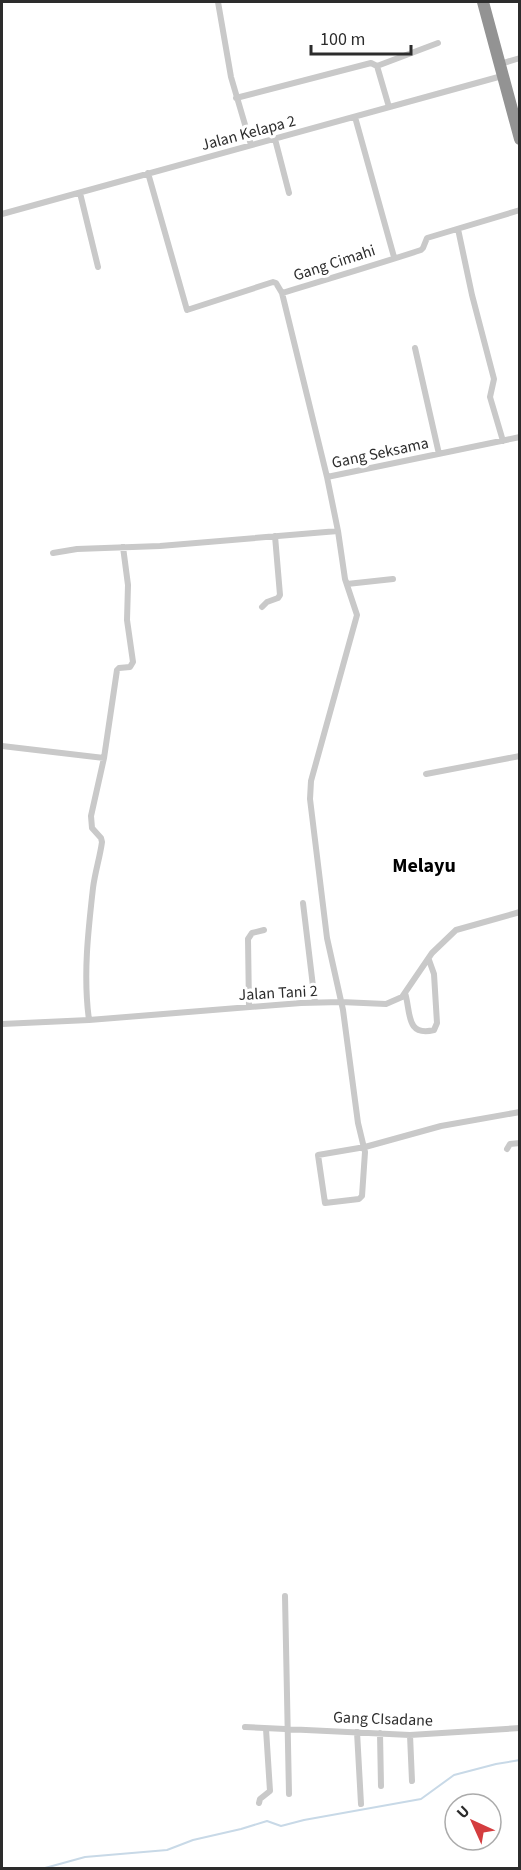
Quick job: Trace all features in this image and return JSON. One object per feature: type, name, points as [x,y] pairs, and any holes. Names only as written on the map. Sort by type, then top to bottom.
[{"type":"highway","points":[[483,2],[519,139]]},
{"type":"street","points":[[218,2],[236,98],[251,145]]},
{"type":"street","points":[[236,98],[368,63],[377,66],[438,43]]},
{"type":"street","name":"Jalan Kelapa 2","points":[[2,214],[389,107],[501,70],[519,58]]},
{"type":"street","points":[[377,66],[389,107]]},
{"type":"street","points":[[355,117],[394,257]]},
{"type":"street","points":[[275,139],[289,193]]},
{"type":"street","name":"Gang Cimahi","points":[[148,173],[187,310],[273,282],[282,293],[344,275],[421,250],[427,238],[519,210]]},
{"type":"street","points":[[80,193],[98,267]]},
{"type":"street","points":[[458,229],[494,379],[490,397],[503,441]]},
{"type":"street","name":"Gang Seksama","points":[[282,293],[327,477],[519,437]]},
{"type":"street","points":[[415,348],[439,454]]},
{"type":"street","points":[[327,477],[347,584],[355,606],[356,621],[311,781],[310,799],[325,928],[341,1002],[358,1122],[365,1147],[362,1196],[359,1199],[325,1203],[318,1155],[365,1147],[441,1126],[519,1112]]},
{"type":"street","points":[[53,553],[77,549],[338,531]]},
{"type":"street","points":[[262,607],[279,597],[275,536]]},
{"type":"street","points":[[89,1020],[86,984],[87,953],[93,887],[102,842],[93,831],[91,824],[104,759],[117,670],[131,667],[133,662],[127,615],[128,585],[123,547]]},
{"type":"street","points":[[347,584],[393,579]]},
{"type":"street","points":[[2,746],[104,759]]},
{"type":"street","points":[[426,774],[519,756]]},
{"type":"street","points":[[303,903],[315,1003]]},
{"type":"street","points":[[429,960],[434,974],[436,1023],[434,1030],[431,1031],[412,1026],[405,993],[438,947],[456,930],[519,912]]},
{"type":"street","points":[[249,1007],[248,939],[252,933],[264,930]]},
{"type":"street","name":"Jalan Tani 2","points":[[2,1024],[89,1020],[315,1003],[386,1004],[400,998],[405,993]]},
{"type":"street","points":[[507,1149],[510,1144],[519,1143]]},
{"type":"street","points":[[285,1596],[288,1794]]},
{"type":"street","name":"Gang CIsadane","points":[[245,1727],[410,1735],[519,1728]]},
{"type":"street","points":[[259,1803],[260,1799],[270,1791],[266,1729]]},
{"type":"street","points":[[357,1732],[361,1804]]},
{"type":"street","points":[[380,1733],[381,1786]]},
{"type":"street","points":[[410,1735],[412,1781]]},
{"type":"waterway","points":[[45,1868],[85,1857],[167,1850],[193,1840],[267,1821],[281,1826],[421,1799],[454,1775],[520,1760]]},
{"type":"district","name":"Melayu","points":[[424,865]]}]
